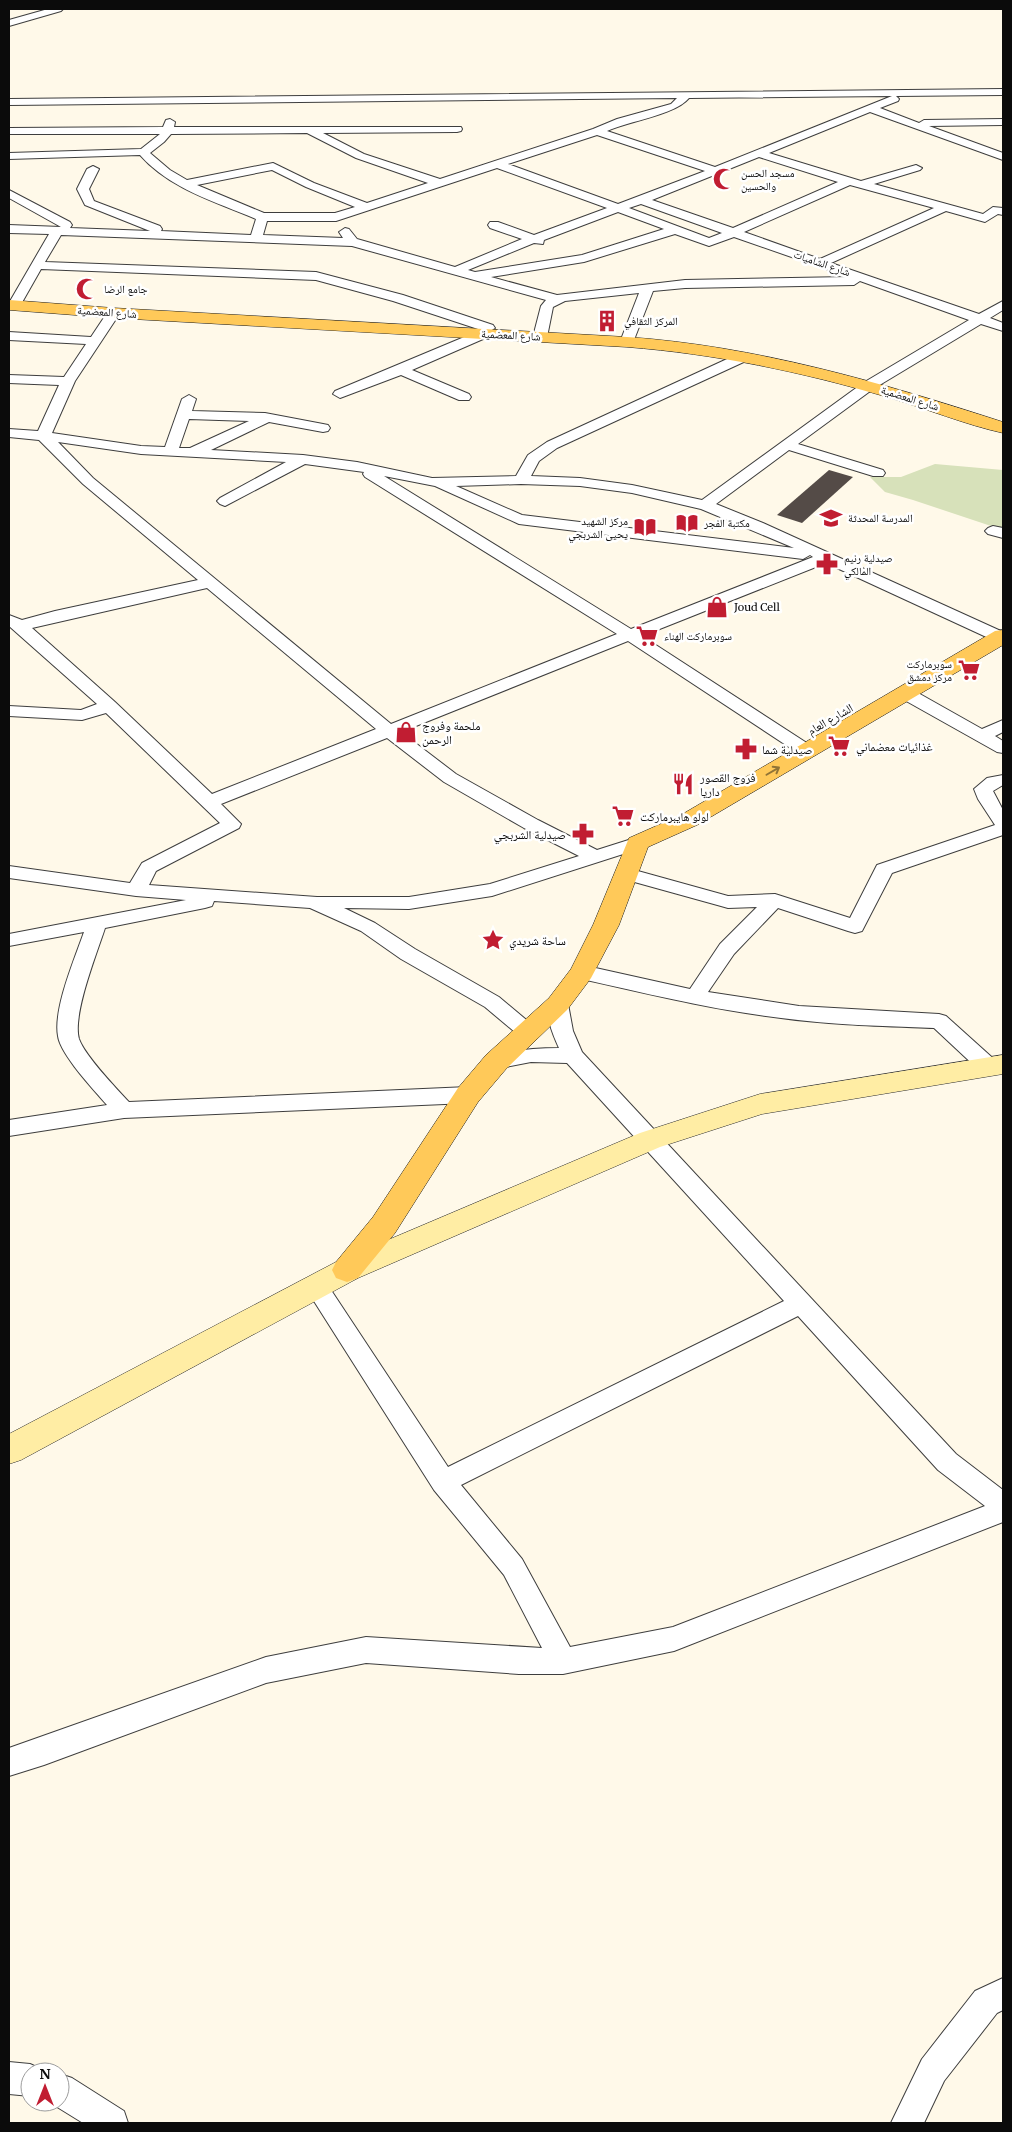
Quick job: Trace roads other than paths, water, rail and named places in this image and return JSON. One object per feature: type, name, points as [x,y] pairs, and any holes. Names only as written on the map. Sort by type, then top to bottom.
[{"type":"main road","name":"شارع المعضمية","points":[[11,303],[628,340],[745,354],[872,384],[894,393],[1003,428]]},
{"type":"main road","name":"شارع المعضمية","points":[[628,340],[710,350],[913,391],[1003,420]]},
{"type":"main road","points":[[348,1270],[384,1225],[468,1095],[496,1062],[558,1004],[582,972],[606,925],[638,843],[689,820],[799,747],[905,693],[998,630]]},
{"type":"main road","name":"الشارع العام","points":[[799,747],[998,630]]},
{"type":"street","points":[[9,23],[58,9]]},
{"type":"street","points":[[9,102],[1003,92]]},
{"type":"street","points":[[456,271],[533,239],[641,200],[911,93]]},
{"type":"street","points":[[143,152],[150,161],[168,176],[262,217],[336,217],[597,131],[621,121],[675,106],[687,95]]},
{"type":"street","points":[[255,110],[279,99]]},
{"type":"street","points":[[279,99],[308,129],[360,156],[440,183]]},
{"type":"street","points":[[9,156],[125,151],[143,152],[158,143],[168,129],[175,100]]},
{"type":"street","points":[[125,151],[117,122],[126,101]]},
{"type":"street","points":[[870,108],[1003,156]]},
{"type":"street","points":[[214,129],[239,118]]},
{"type":"street","points":[[9,131],[117,122],[168,129],[457,129]]},
{"type":"street","points":[[912,123],[1003,122]]},
{"type":"street","points":[[597,131],[714,170]]},
{"type":"street","points":[[758,153],[849,181],[985,218],[1001,210]]},
{"type":"street","points":[[498,164],[709,242],[849,181]]},
{"type":"street","points":[[187,184],[273,166],[310,185],[366,207]]},
{"type":"street","points":[[862,184],[916,168]]},
{"type":"street","points":[[93,169],[83,189],[89,203],[173,236]]},
{"type":"street","points":[[9,193],[66,223]]},
{"type":"street","name":"شارع الشاميات","points":[[641,200],[1003,327]]},
{"type":"street","points":[[11,303],[66,223],[89,203]]},
{"type":"street","points":[[820,262],[946,207]]},
{"type":"street","points":[[256,239],[262,217]]},
{"type":"street","points":[[336,217],[353,242]]},
{"type":"street","points":[[9,229],[66,223],[173,236],[353,242],[557,299],[648,287],[712,283],[872,280]]},
{"type":"street","points":[[494,225],[584,258]]},
{"type":"street","points":[[474,276],[584,258],[677,229]]},
{"type":"street","points":[[37,265],[316,276],[398,298],[486,331]]},
{"type":"street","points":[[628,340],[648,287]]},
{"type":"street","points":[[541,334],[547,306],[557,299]]},
{"type":"street","points":[[705,505],[872,384],[1003,304]]},
{"type":"street","points":[[43,436],[68,381],[116,310]]},
{"type":"street","points":[[340,394],[401,370],[486,331]]},
{"type":"street","points":[[9,336],[95,341]]},
{"type":"street","points":[[521,480],[533,458],[552,445],[744,357]]},
{"type":"street","points":[[401,370],[464,397]]},
{"type":"street","points":[[9,379],[68,381]]},
{"type":"street","points":[[170,452],[188,399]]},
{"type":"street","points":[[183,415],[268,418],[323,428]]},
{"type":"street","points":[[192,453],[268,418]]},
{"type":"street","points":[[9,433],[140,450],[304,459],[357,466],[432,482],[519,519],[826,557]]},
{"type":"street","points":[[43,436],[88,481],[390,731],[450,778],[531,824],[596,857]]},
{"type":"street","points":[[788,445],[878,473]]},
{"type":"street","points":[[225,501],[304,459]]},
{"type":"street","points":[[357,466],[630,635],[799,747]]},
{"type":"street","points":[[432,482],[521,480],[580,482],[632,489],[705,505],[998,630]]},
{"type":"street","points":[[209,802],[826,557]]},
{"type":"street","points":[[14,623],[55,616],[211,582]]},
{"type":"street","points":[[14,623],[109,706],[232,824],[149,867],[136,890]]},
{"type":"street","points":[[905,693],[1003,748]]},
{"type":"street","points":[[9,711],[82,715],[109,706]]},
{"type":"street","points":[[982,736],[1003,725]]},
{"type":"street","points":[[1003,780],[993,782],[983,789],[1003,824]]},
{"type":"street","points":[[627,874],[728,902],[775,900],[855,928],[884,869],[1003,830]]},
{"type":"street","points":[[9,872],[136,890],[313,902],[409,903],[492,890],[638,843]]},
{"type":"street","points":[[9,940],[232,897]]},
{"type":"street","points":[[695,997],[727,950],[775,900]]},
{"type":"street","points":[[313,902],[368,927],[408,954],[492,1002],[529,1033]]},
{"type":"street","points":[[97,923],[68,1020],[68,1039],[101,1085],[124,1110]]},
{"type":"street","points":[[582,972],[695,997],[780,1011],[877,1019],[939,1021],[996,1065]]},
{"type":"street","points":[[558,1004],[558,1019],[573,1056],[947,1462],[1003,1505]]},
{"type":"street","points":[[496,1062],[531,1055],[573,1056]]},
{"type":"street","points":[[9,1450],[348,1270],[650,1140],[760,1104],[996,1065]]},
{"type":"street","points":[[9,1128],[124,1110],[468,1095]]},
{"type":"street","points":[[317,1288],[443,1482],[514,1567],[563,1661]]},
{"type":"street","points":[[443,1482],[800,1304]]},
{"type":"street","points":[[9,1762],[266,1670],[366,1650],[520,1661],[563,1661],[674,1639],[1003,1511]]},
{"type":"street","points":[[907,2123],[933,2070],[986,2002],[1003,1994]]},
{"type":"street","points":[[70,2096],[112,2123]]},
{"type":"place","name":"مسجد الحسن والحسين","points":[[724,179]]},
{"type":"place","name":"جامع الرضا","points":[[87,289]]},
{"type":"place","name":"المركز الثقافي","points":[[607,321]]},
{"type":"place","name":"المدرسة المحدثة","points":[[831,518]]},
{"type":"place","name":"مكتبة الفجر","points":[[687,523]]},
{"type":"place","name":"مركز الشهيد يحيى الشربجي","points":[[645,527]]},
{"type":"place","name":"صيدلية رنيم المالكي","points":[[827,564]]},
{"type":"place","name":"Joud Cell","points":[[717,607]]},
{"type":"place","name":"سوبرماركت الهناء","points":[[647,636]]},
{"type":"place","name":"سوبرماركت مركز دمشق","points":[[969,670]]},
{"type":"place","name":"ملحمة وفروج الرحمن","points":[[406,732]]},
{"type":"place","name":"غذائيات معضماني","points":[[839,746]]},
{"type":"place","name":"صيدلية شما","points":[[746,749]]},
{"type":"place","name":"فروج القصور داريا","points":[[683,784]]},
{"type":"place","name":"لولو هايبرماركت","points":[[623,816]]},
{"type":"place","name":"صيدلية الشربجي","points":[[583,834]]},
{"type":"place","name":"ساحة شريدي","points":[[493,940]]}]
